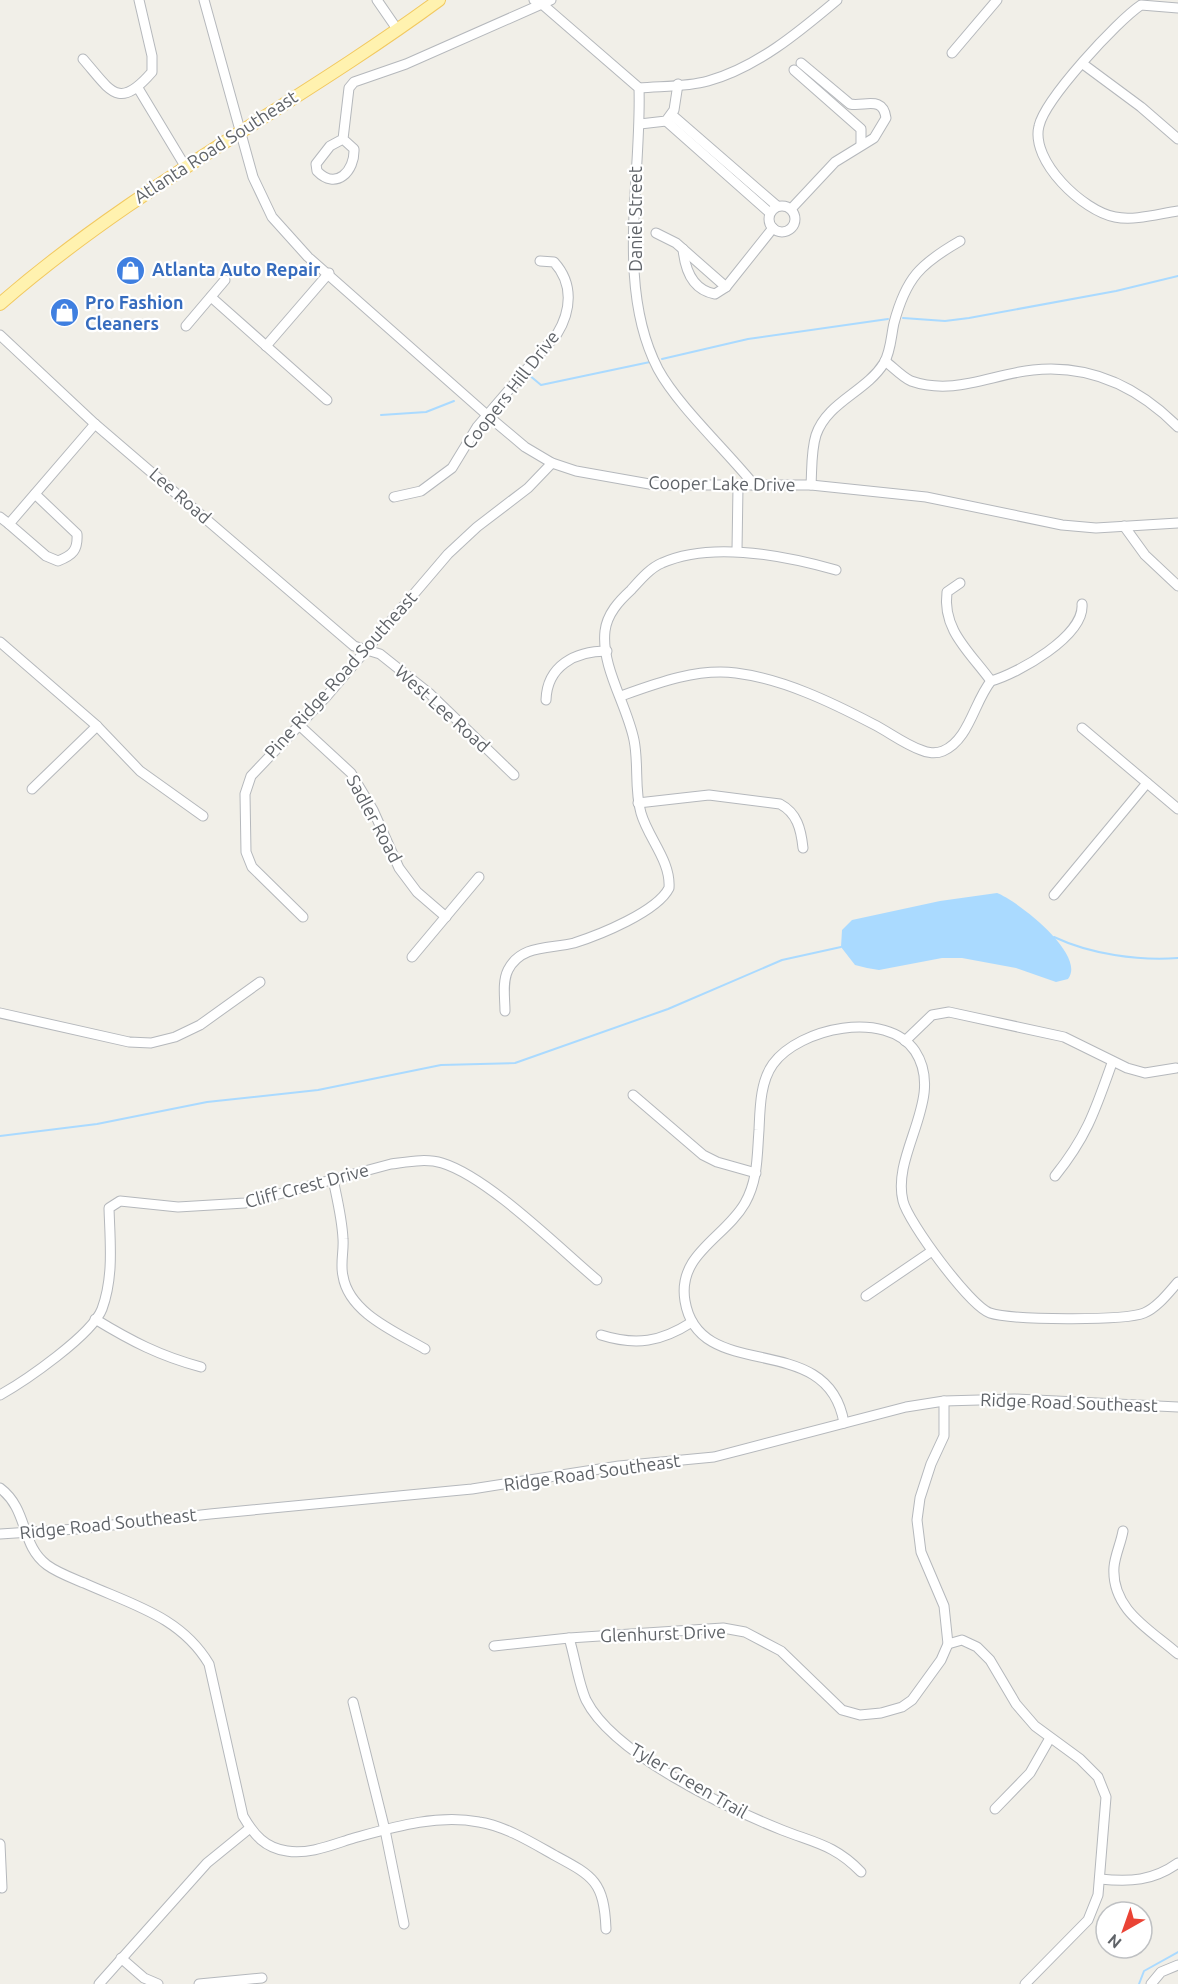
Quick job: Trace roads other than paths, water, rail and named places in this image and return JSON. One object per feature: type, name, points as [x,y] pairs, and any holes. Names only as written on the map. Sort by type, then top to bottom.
[{"type":"main road","name":"Atlanta Road Southeast","points":[[0,304],[77,239],[439,0]]},
{"type":"street","points":[[83,59],[105,84],[118,93],[127,94],[138,88],[152,72],[152,56],[139,0]]},
{"type":"street","name":"Cooper Lake Drive","points":[[204,0],[253,177],[272,218],[301,250],[487,415],[525,447],[552,464],[576,471],[655,485],[738,487],[811,485],[926,497],[1062,525],[1124,526],[1178,523]]},
{"type":"street","points":[[377,0],[398,29]]},
{"type":"street","points":[[343,139],[349,88],[354,82],[406,64],[542,1],[639,88],[706,82],[739,71],[783,42],[837,0]]},
{"type":"street","points":[[952,53],[997,0]]},
{"type":"street","points":[[1178,8],[1140,3],[1112,29],[1042,114],[1038,128],[1044,159],[1054,174],[1096,210],[1125,218],[1178,211]]},
{"type":"street","points":[[1083,64],[1141,107],[1178,139]]},
{"type":"street","points":[[791,209],[835,162],[874,138],[883,128],[886,115],[883,108],[873,102],[850,104],[798,66],[861,129],[861,145]]},
{"type":"street","points":[[669,118],[678,84]]},
{"type":"street","points":[[138,88],[185,166]]},
{"type":"street","name":"Daniel Street","points":[[639,88],[640,124],[633,206],[633,261],[647,342],[659,371],[755,486]]},
{"type":"street","points":[[640,124],[669,118]]},
{"type":"street","points":[[669,118],[773,210]]},
{"type":"street","points":[[343,139],[354,149],[354,158],[341,177],[335,181],[328,180],[317,171],[316,164],[330,146],[343,139]]},
{"type":"street","points":[[1028,140],[1039,139]]},
{"type":"street","points":[[784,205],[791,209],[795,219],[791,229],[783,232],[773,228],[769,221],[773,210],[784,205]]},
{"type":"street","points":[[683,249],[686,269],[697,284],[716,294],[726,287],[773,228]]},
{"type":"street","points":[[656,233],[683,249],[726,287]]},
{"type":"street","points":[[811,485],[814,444],[823,421],[839,404],[868,384],[885,362],[903,294],[915,273],[929,258],[960,241]]},
{"type":"street","name":"Coopers Hill Drive","points":[[394,497],[421,491],[452,468],[487,415],[557,334],[566,319],[567,285],[561,270],[554,262],[540,261]]},
{"type":"street","points":[[266,346],[329,273]]},
{"type":"street","points":[[186,326],[225,280]]},
{"type":"street","points":[[211,297],[327,400]]},
{"type":"street","name":"Lee Road","points":[[0,335],[95,424],[354,646],[366,649]]},
{"type":"street","points":[[885,362],[909,380],[938,386],[965,385],[1033,370],[1073,370],[1107,377],[1130,388],[1178,427]]},
{"type":"street","points":[[9,524],[95,424]]},
{"type":"street","name":"Pine Ridge Road Southeast","points":[[303,916],[252,867],[246,852],[245,794],[251,776],[448,554],[477,527],[528,488],[552,464]]},
{"type":"street","points":[[737,550],[738,487]]},
{"type":"street","points":[[0,517],[46,556],[58,561],[71,556],[78,545],[77,534],[35,494]]},
{"type":"street","points":[[1124,526],[1145,555],[1178,586]]},
{"type":"street","points":[[505,1011],[507,971],[519,957],[531,950],[575,942],[645,911],[666,894],[670,881],[666,864],[651,839],[638,803],[635,743],[607,651],[605,631],[612,611],[648,572],[661,563],[674,560],[737,550],[836,570]]},
{"type":"street","points":[[960,583],[947,592],[945,606],[951,630],[991,681]]},
{"type":"street","points":[[621,696],[651,684],[681,677],[735,673],[806,694],[839,707],[921,751],[941,752],[954,744],[961,735],[991,681],[1004,677],[1058,643],[1077,622],[1082,611],[1082,604]]},
{"type":"street","points":[[0,642],[97,726],[140,771],[203,816]]},
{"type":"street","name":"West Lee Road","points":[[366,649],[380,654],[429,693],[514,775]]},
{"type":"street","points":[[546,700],[546,685],[558,667],[582,654],[607,651]]},
{"type":"street","name":"Sadler Road","points":[[298,725],[351,773],[373,810],[399,868],[417,892],[446,917]]},
{"type":"street","points":[[32,789],[97,726]]},
{"type":"street","points":[[1082,728],[1178,809]]},
{"type":"street","points":[[1054,896],[1147,783]]},
{"type":"street","points":[[638,803],[709,795],[780,804],[789,808],[798,823],[802,848]]},
{"type":"street","points":[[412,957],[479,877]]},
{"type":"street","points":[[0,1013],[129,1041],[151,1043],[175,1037],[200,1025],[260,982]]},
{"type":"street","points":[[905,1041],[932,1015],[950,1012],[1064,1037],[1112,1063],[1145,1073],[1176,1068]]},
{"type":"street","points":[[844,1423],[841,1406],[835,1393],[817,1375],[795,1366],[713,1342],[692,1322],[684,1298],[686,1273],[691,1262],[741,1209],[756,1173],[761,1102],[771,1067],[788,1048],[810,1037],[860,1026],[885,1028],[905,1041],[915,1051],[925,1080],[901,1191],[908,1215],[932,1251],[972,1299],[988,1312],[1030,1318],[1125,1316],[1146,1313],[1178,1282]]},
{"type":"street","points":[[1055,1176],[1077,1148],[1090,1126],[1112,1063]]},
{"type":"street","points":[[633,1095],[704,1155],[717,1162],[756,1173]]},
{"type":"street","name":"Cliff Crest Drive","points":[[0,1395],[64,1350],[101,1311],[110,1280],[108,1208],[112,1203],[120,1201],[177,1207],[245,1203],[291,1193],[391,1164],[414,1161],[441,1163],[467,1175],[496,1195],[597,1280]]},
{"type":"street","points":[[333,1179],[344,1241],[343,1278],[348,1290],[362,1308],[380,1323],[425,1349]]},
{"type":"street","points":[[866,1296],[932,1251]]},
{"type":"street","points":[[95,1319],[130,1341],[164,1357],[201,1367]]},
{"type":"street","points":[[602,1335],[637,1342],[658,1340],[692,1322]]},
{"type":"street","name":"Ridge Road Southeast","points":[[0,1534],[472,1489],[627,1465],[714,1457],[906,1407],[944,1401],[1015,1399],[1178,1407]]},
{"type":"street","points":[[944,1401],[944,1436],[931,1464],[920,1498],[917,1520],[921,1552],[944,1606],[948,1644],[962,1640],[977,1647],[990,1660],[1016,1704],[1050,1738],[1080,1759],[1098,1777],[1106,1797],[1098,1895],[1088,1920],[1025,1984]]},
{"type":"street","points":[[0,1488],[21,1512],[36,1555],[50,1567],[159,1616],[197,1644],[209,1664],[243,1816],[250,1828],[269,1846],[289,1852],[308,1850],[385,1830],[437,1820],[480,1822],[525,1839],[589,1874],[600,1887],[605,1905],[606,1929]]},
{"type":"street","points":[[1124,1531],[1114,1568],[1116,1591],[1127,1610],[1178,1654]]},
{"type":"street","name":"Glenhurst Drive","points":[[494,1646],[569,1638],[723,1628],[745,1632],[781,1651],[842,1710],[861,1715],[902,1707],[912,1700],[941,1660],[948,1644]]},
{"type":"street","name":"Tyler Green Trail","points":[[569,1638],[586,1700],[625,1745],[658,1767],[737,1810],[783,1831],[824,1844],[845,1856],[861,1872]]},
{"type":"street","points":[[353,1702],[385,1830],[404,1924]]},
{"type":"street","points":[[995,1809],[1030,1773],[1050,1738]]},
{"type":"street","points":[[99,1984],[207,1863],[250,1828]]},
{"type":"street","points":[[0,1844],[2,1888]]},
{"type":"street","points":[[1100,1879],[1142,1881],[1160,1875],[1178,1863]]},
{"type":"street","points":[[121,1958],[144,1978],[158,1984]]},
{"type":"street","points":[[1151,1984],[1161,1972],[1178,1965]]},
{"type":"street","points":[[199,1984],[262,1978]]},
{"type":"water","points":[[997,893],[1034,917],[1059,943],[1068,957],[1071,969],[1068,979],[1056,982],[1016,968],[962,958],[942,958],[879,970],[855,965],[841,947],[842,930],[852,920],[940,901]]},
{"type":"waterway","points":[[903,318],[945,321],[969,318],[1116,291],[1178,276]]},
{"type":"waterway","points":[[662,359],[748,339],[888,319]]},
{"type":"waterway","points":[[529,375],[541,385],[650,362]]},
{"type":"waterway","points":[[381,415],[426,412],[454,401]]},
{"type":"waterway","points":[[1054,937],[1083,948],[1114,955],[1178,958]]},
{"type":"waterway","points":[[0,1136],[97,1124],[207,1102],[318,1090],[441,1065],[515,1063],[668,1009],[782,960],[841,947]]},
{"type":"waterway","points":[[1139,1984],[1144,1971],[1178,1952]]},
{"type":"place","name":"Atlanta Auto Repair","points":[[131,270]]},
{"type":"place","name":"Pro Fashion Cleaners","points":[[64,313]]}]
